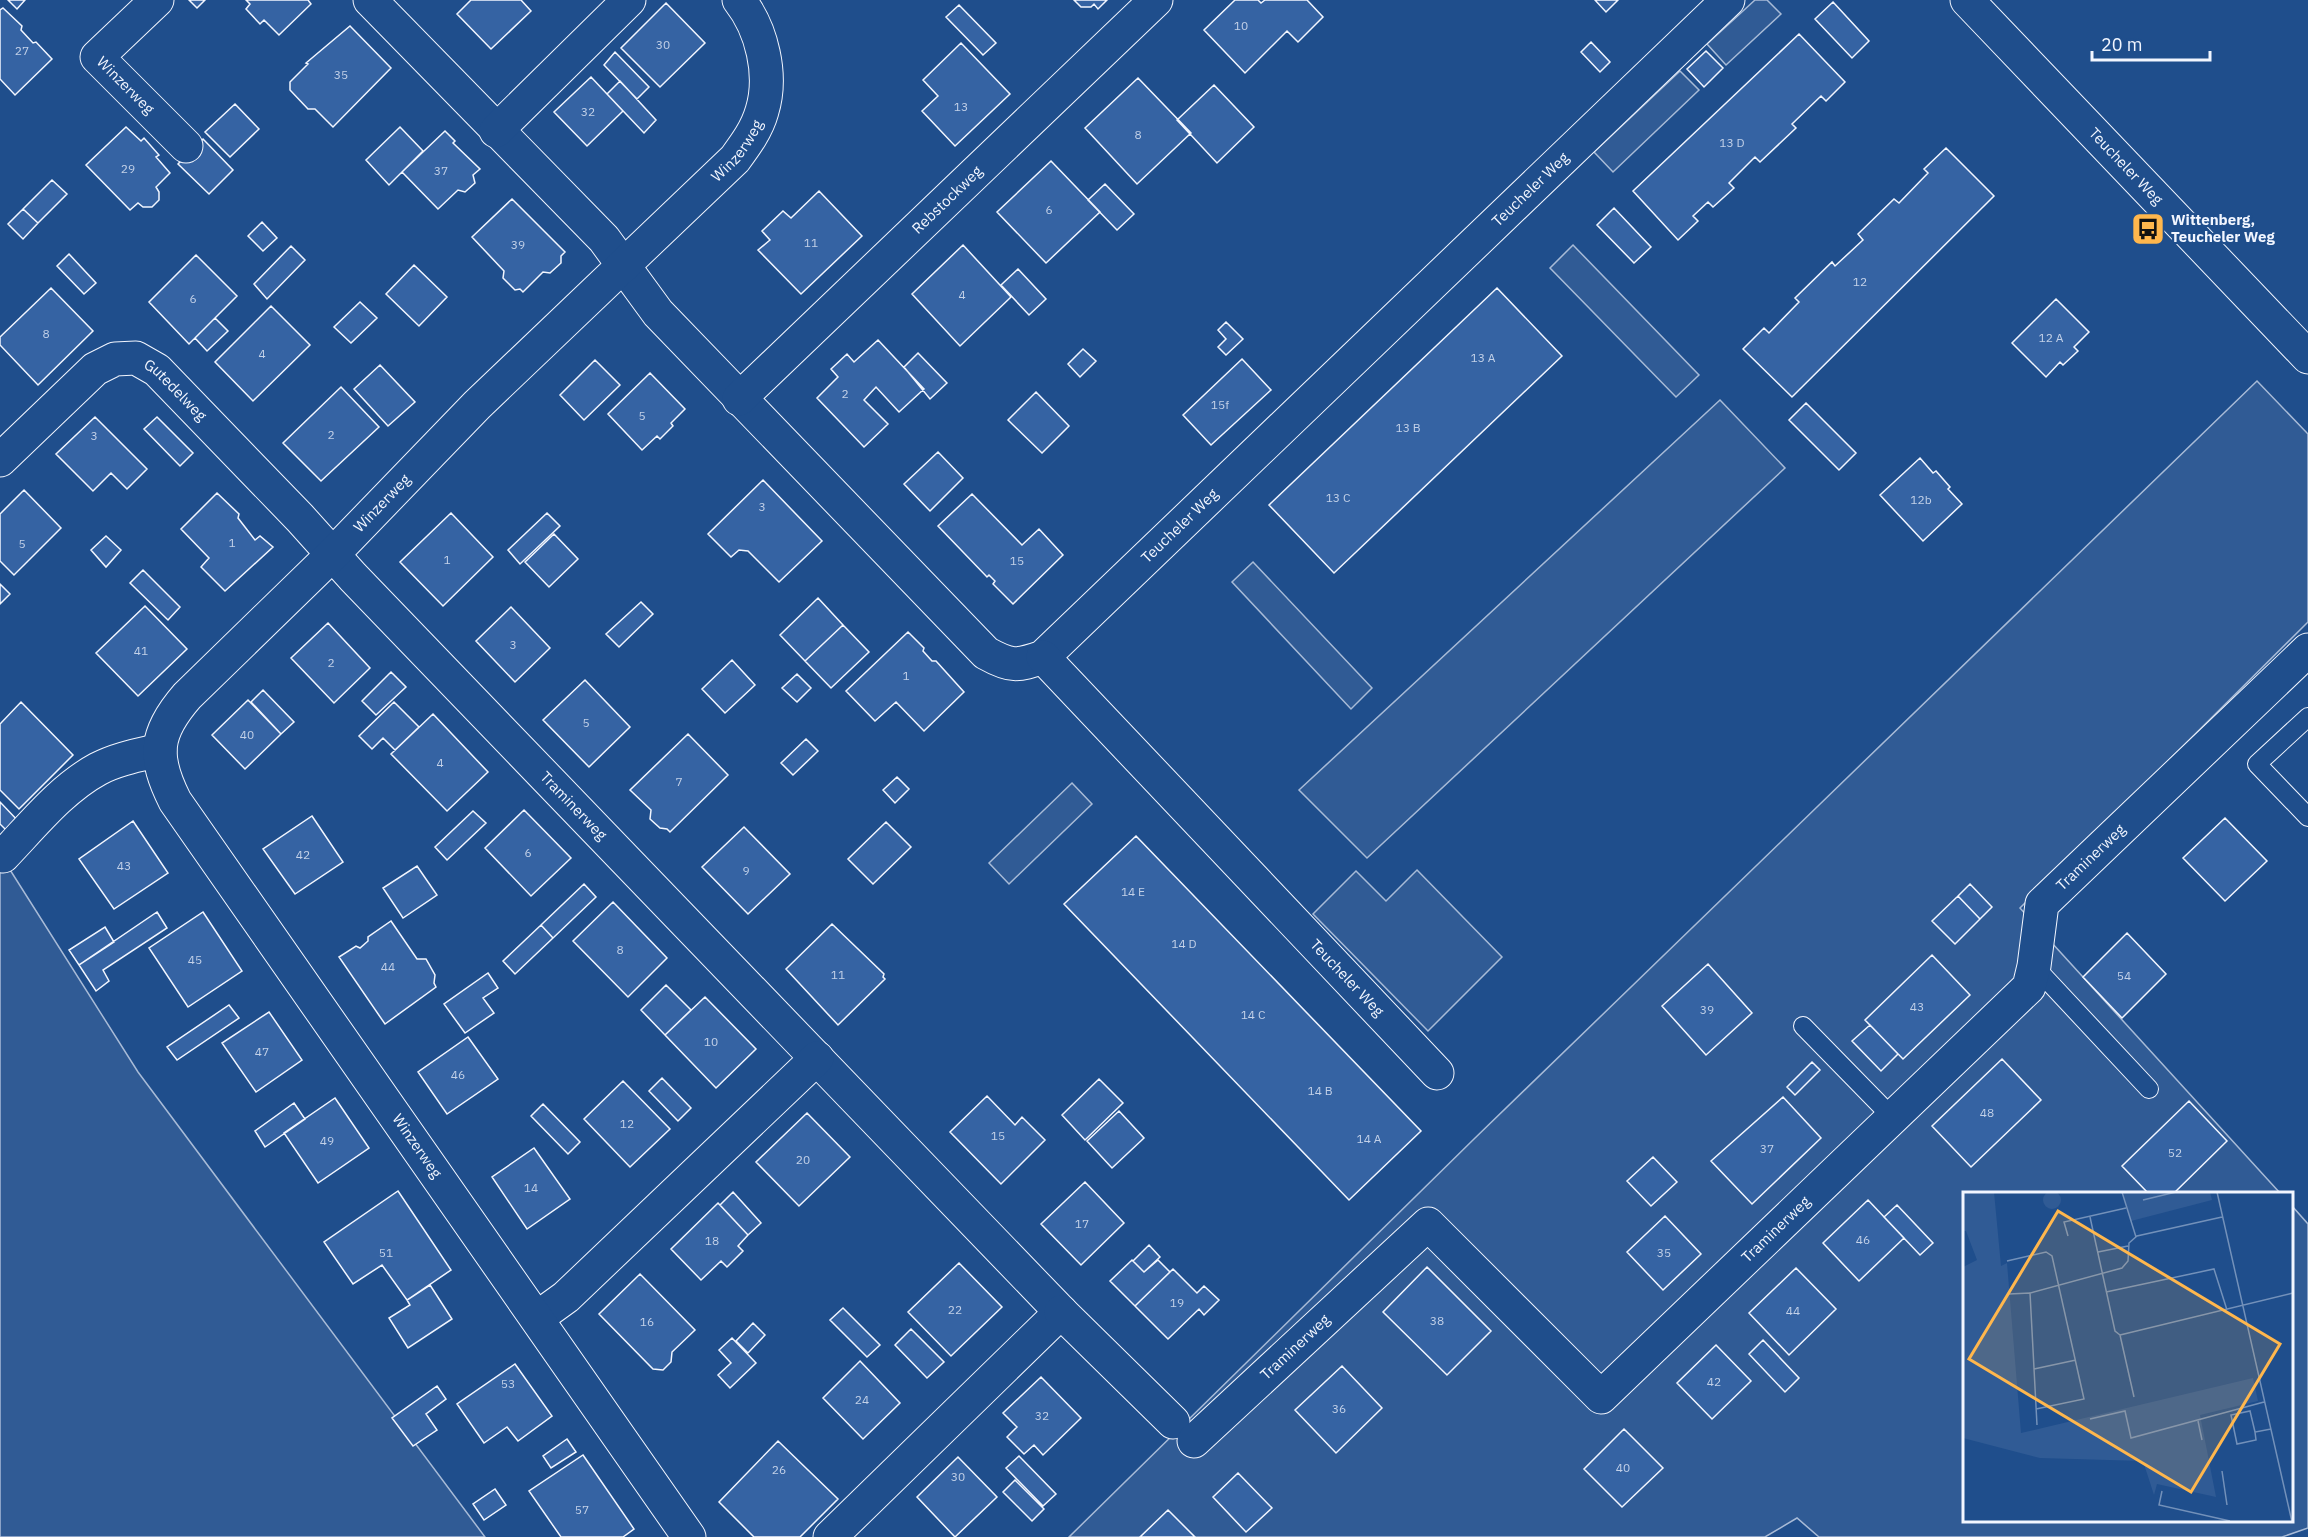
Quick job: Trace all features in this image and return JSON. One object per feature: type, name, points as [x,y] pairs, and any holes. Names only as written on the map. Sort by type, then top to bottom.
[{"type":"street","name":"Winzerweg","points":[[157,0],[97,57],[186,146]]},
{"type":"street","points":[[370,0],[604,239],[622,267],[658,313],[986,653],[1004,663],[1023,664],[1043,657]]},
{"type":"street","points":[[496,130],[629,0]]},
{"type":"street","name":"Winzerweg","points":[[689,1537],[174,801],[160,764],[160,750],[170,715],[187,696],[333,554],[477,405],[735,159],[751,136],[763,110],[766,83],[765,58],[756,30],[739,0]]},
{"type":"street","name":"Rebstockweg","points":[[739,399],[1156,0]]},
{"type":"street","name":"Teucheler Weg","points":[[1437,1073],[1043,657],[1728,0]]},
{"type":"street","name":"Teucheler Weg","points":[[1967,0],[2308,357]]},
{"type":"street","name":"Gutedelweg","points":[[0,460],[95,369],[115,359],[136,358],[157,370],[333,554]]},
{"type":"street","name":"Traminerweg","points":[[333,554],[361,586],[1062,1312],[1183,1432],[1428,1224],[1601,1397],[2030,987],[2042,903],[2308,650]]},
{"type":"street","points":[[3,856],[75,784],[99,769],[123,759],[160,750]]},
{"type":"street","points":[[537,1318],[566,1297],[817,1058]]},
{"type":"street","points":[[830,1537],[1062,1312]]},
{"type":"lane","points":[[2308,717],[2257,764],[2308,817]]},
{"type":"lane","points":[[2034,966],[2149,1089]]},
{"type":"lane","points":[[1803,1026],[1893,1118]]},
{"type":"shaded area","points":[[1755,0],[1767,0],[1781,14],[1726,65],[1707,44]]},
{"type":"shaded area","points":[[1680,71],[1699,90],[1613,172],[1594,152]]},
{"type":"shaded area","points":[[1573,245],[1699,375],[1676,397],[1550,268]]},
{"type":"shaded area","points":[[2257,381],[2308,434],[2308,622],[2020,908],[2279,1192],[1963,1192],[1963,1522],[2293,1522],[2293,1207],[2308,1224],[2308,1528],[2282,1537],[1819,1537],[1797,1518],[1765,1537],[1069,1537],[1474,1139]]},
{"type":"shaded area","points":[[1720,400],[1785,468],[1367,858],[1299,790]]},
{"type":"shaded area","points":[[1253,562],[1372,688],[1351,709],[1232,582]]},
{"type":"shaded area","points":[[1072,783],[1092,804],[1009,884],[989,863]]},
{"type":"shaded area","points":[[0,854],[138,1072],[485,1537],[0,1537]]},
{"type":"shaded area","points":[[1417,870],[1502,957],[1428,1031],[1313,914],[1356,871],[1386,901]]},
{"type":"building","points":[[8,0],[25,0],[17,9]]},
{"type":"building","points":[[189,0],[205,0],[197,8]]},
{"type":"building","points":[[246,0],[308,0],[311,4],[279,35],[264,20],[260,24],[246,9],[250,4]]},
{"type":"building","points":[[471,0],[521,0],[531,11],[491,49],[457,14]]},
{"type":"building","points":[[1074,0],[1107,0],[1098,9],[1094,4],[1091,7],[1081,7]]},
{"type":"building","points":[[1235,0],[1258,0],[1261,3],[1265,0],[1307,0],[1323,17],[1298,42],[1287,31],[1245,73],[1204,30]]},
{"type":"building","points":[[1595,0],[1618,0],[1606,12]]},
{"type":"building","points":[[1833,2],[1869,41],[1852,58],[1815,19]]},
{"type":"building","points":[[666,3],[705,43],[660,87],[621,48]]},
{"type":"building","points":[[959,5],[996,43],[983,55],[946,17]]},
{"type":"building","points":[[3,8],[22,26],[21,30],[33,43],[36,42],[52,59],[15,95],[0,79],[0,10]]},
{"type":"building","points":[[350,26],[391,68],[333,127],[315,109],[308,109],[290,90],[290,82],[308,64],[306,63]]},
{"type":"building","points":[[1799,34],[1845,82],[1826,101],[1821,96],[1792,124],[1796,128],[1760,162],[1755,157],[1729,183],[1734,188],[1713,207],[1708,202],[1693,216],[1698,221],[1678,240],[1633,191]]},
{"type":"building","points":[[1591,42],[1610,62],[1600,72],[1581,52]]},
{"type":"building","points":[[961,43],[1010,94],[955,146],[922,111],[938,96],[923,80]]},
{"type":"building","points":[[1706,51],[1723,68],[1704,87],[1687,69]]},
{"type":"building","points":[[615,52],[649,87],[637,99],[604,65]]},
{"type":"building","points":[[591,77],[623,111],[587,146],[554,112]]},
{"type":"building","points":[[1138,78],[1191,133],[1137,184],[1085,128]]},
{"type":"building","points":[[620,81],[656,120],[644,133],[607,94]]},
{"type":"building","points":[[1214,85],[1254,127],[1217,163],[1177,120]]},
{"type":"building","points":[[235,104],[259,129],[230,157],[205,132]]},
{"type":"building","points":[[126,127],[141,141],[144,138],[159,155],[156,157],[170,173],[156,187],[159,200],[152,207],[143,207],[138,203],[130,210],[86,165]]},
{"type":"building","points":[[400,127],[423,151],[389,185],[366,160]]},
{"type":"building","points":[[445,131],[455,141],[453,143],[480,169],[473,175],[475,183],[465,192],[458,190],[438,209],[402,172]]},
{"type":"building","points":[[203,139],[233,170],[209,194],[178,164]]},
{"type":"building","points":[[1946,148],[1994,196],[1792,397],[1743,349],[1764,328],[1769,333],[1799,302],[1795,298],[1832,262],[1835,266],[1863,240],[1858,234],[1894,199],[1899,203],[1928,173],[1924,169]]},
{"type":"building","points":[[1051,161],[1100,212],[1046,263],[997,212]]},
{"type":"building","points":[[52,180],[67,194],[38,223],[23,209]]},
{"type":"building","points":[[1105,184],[1134,214],[1117,230],[1088,200]]},
{"type":"building","points":[[819,191],[862,236],[801,294],[758,250],[770,240],[762,231],[783,211],[791,218]]},
{"type":"building","points":[[512,199],[565,252],[561,256],[561,263],[550,273],[543,272],[523,292],[520,289],[515,290],[503,278],[504,271],[472,237]]},
{"type":"building","points":[[1614,208],[1651,247],[1634,263],[1597,225]]},
{"type":"building","points":[[23,209],[38,223],[23,239],[8,224]]},
{"type":"building","points":[[262,222],[277,238],[263,251],[248,236]]},
{"type":"building","points":[[963,245],[1011,297],[960,346],[912,294]]},
{"type":"building","points":[[291,246],[305,260],[267,299],[254,284]]},
{"type":"building","points":[[69,254],[96,283],[84,294],[57,266]]},
{"type":"building","points":[[196,255],[237,296],[189,344],[149,302]]},
{"type":"building","points":[[414,265],[447,297],[419,326],[386,294]]},
{"type":"building","points":[[1018,269],[1046,299],[1029,315],[1001,285]]},
{"type":"building","points":[[51,288],[93,331],[38,385],[0,345],[0,337]]},
{"type":"building","points":[[1497,288],[1562,356],[1334,573],[1269,505]]},
{"type":"building","points":[[2056,299],[2089,332],[2074,347],[2078,351],[2063,365],[2060,362],[2046,377],[2012,343]]},
{"type":"building","points":[[360,302],[377,318],[351,343],[334,327]]},
{"type":"building","points":[[271,306],[310,345],[253,401],[215,362]]},
{"type":"building","points":[[215,318],[228,331],[207,351],[195,338]]},
{"type":"building","points":[[1226,322],[1243,339],[1226,355],[1218,347],[1226,339],[1218,330]]},
{"type":"building","points":[[878,340],[924,389],[899,412],[876,387],[864,400],[888,424],[864,447],[817,398],[838,377],[831,369],[847,354],[854,362]]},
{"type":"building","points":[[1083,349],[1096,361],[1080,377],[1068,364]]},
{"type":"building","points":[[918,353],[947,383],[930,399],[904,367]]},
{"type":"building","points":[[1242,359],[1271,390],[1211,445],[1183,415]]},
{"type":"building","points":[[595,360],[620,385],[584,420],[560,395]]},
{"type":"building","points":[[380,365],[415,402],[388,426],[354,389]]},
{"type":"building","points":[[650,373],[685,409],[660,439],[657,436],[642,450],[608,414]]},
{"type":"building","points":[[341,387],[379,427],[321,481],[283,443]]},
{"type":"building","points":[[1036,392],[1069,426],[1042,453],[1008,420]]},
{"type":"building","points":[[1806,403],[1856,453],[1839,470],[1789,420]]},
{"type":"building","points":[[95,417],[147,469],[127,489],[111,473],[93,491],[56,454]]},
{"type":"building","points":[[157,417],[193,453],[180,466],[144,429]]},
{"type":"building","points":[[938,452],[963,478],[930,511],[904,484]]},
{"type":"building","points":[[1920,458],[1933,473],[1936,471],[1962,504],[1923,541],[1880,495]]},
{"type":"building","points":[[763,480],[822,541],[779,582],[748,551],[739,550],[731,557],[708,534]]},
{"type":"building","points":[[24,490],[61,528],[14,575],[0,561],[0,514]]},
{"type":"building","points":[[217,493],[239,514],[238,518],[255,540],[260,536],[273,547],[225,591],[201,567],[209,558],[181,529]]},
{"type":"building","points":[[972,494],[1022,545],[1039,529],[1063,555],[1013,604],[993,584],[995,581],[989,575],[987,577],[938,526]]},
{"type":"building","points":[[451,513],[493,557],[443,606],[400,562]]},
{"type":"building","points":[[547,513],[560,526],[520,564],[508,550]]},
{"type":"building","points":[[554,534],[578,559],[549,587],[525,562]]},
{"type":"building","points":[[106,536],[121,550],[106,567],[91,550]]},
{"type":"building","points":[[143,570],[180,607],[168,620],[130,583]]},
{"type":"building","points":[[0,584],[10,594],[0,604]]},
{"type":"building","points":[[818,598],[843,625],[805,661],[780,635]]},
{"type":"building","points":[[641,602],[653,614],[619,647],[606,634]]},
{"type":"building","points":[[145,606],[187,649],[138,696],[96,653]]},
{"type":"building","points":[[511,607],[550,648],[515,682],[476,641]]},
{"type":"building","points":[[328,623],[370,668],[334,703],[291,658]]},
{"type":"building","points":[[843,625],[869,652],[831,688],[805,661]]},
{"type":"building","points":[[908,632],[924,648],[923,651],[932,661],[936,661],[964,692],[924,731],[896,702],[875,721],[846,691]]},
{"type":"building","points":[[732,660],[755,685],[725,713],[702,689]]},
{"type":"building","points":[[391,672],[406,687],[376,715],[362,701]]},
{"type":"building","points":[[797,674],[811,688],[797,702],[782,688]]},
{"type":"building","points":[[585,680],[630,727],[589,767],[543,720]]},
{"type":"building","points":[[263,690],[294,722],[281,734],[251,702]]},
{"type":"building","points":[[248,700],[281,734],[245,769],[212,735]]},
{"type":"building","points":[[21,702],[73,755],[19,809],[0,790],[0,724]]},
{"type":"building","points":[[394,702],[419,727],[395,750],[383,738],[372,749],[359,736]]},
{"type":"building","points":[[433,714],[488,772],[447,811],[391,754]]},
{"type":"building","points":[[688,734],[728,775],[670,832],[660,828],[650,819],[651,810],[630,790]]},
{"type":"building","points":[[806,739],[818,751],[793,775],[781,763]]},
{"type":"building","points":[[897,777],[909,789],[895,803],[883,790]]},
{"type":"building","points":[[0,802],[21,824],[11,835],[0,824]]},
{"type":"building","points":[[524,810],[571,858],[531,896],[485,848]]},
{"type":"building","points":[[473,811],[486,823],[447,860],[435,847]]},
{"type":"building","points":[[312,816],[343,862],[295,894],[263,849]]},
{"type":"building","points":[[2225,818],[2267,861],[2225,901],[2183,858]]},
{"type":"building","points":[[133,821],[168,873],[114,909],[79,859]]},
{"type":"building","points":[[886,822],[911,847],[873,884],[848,859]]},
{"type":"building","points":[[744,827],[790,874],[748,914],[702,867]]},
{"type":"building","points":[[1136,836],[1421,1131],[1349,1200],[1064,904]]},
{"type":"building","points":[[417,866],[437,895],[403,918],[383,888]]},
{"type":"building","points":[[584,884],[596,897],[553,938],[541,925]]},
{"type":"building","points":[[1970,884],[1992,907],[1980,919],[1958,896]]},
{"type":"building","points":[[1958,896],[1980,919],[1955,944],[1932,921]]},
{"type":"building","points":[[613,902],[667,958],[628,997],[573,941]]},
{"type":"building","points":[[157,912],[167,928],[103,970],[109,981],[96,991],[79,965]]},
{"type":"building","points":[[203,912],[242,971],[188,1007],[149,948]]},
{"type":"building","points":[[391,921],[417,959],[426,959],[435,975],[436,987],[385,1024],[339,957],[356,946],[360,948],[368,941],[368,937]]},
{"type":"building","points":[[832,924],[884,974],[885,979],[838,1025],[786,969]]},
{"type":"building","points":[[541,925],[553,938],[515,974],[503,961]]},
{"type":"building","points":[[105,927],[114,942],[79,965],[69,950]]},
{"type":"building","points":[[2127,933],[2166,974],[2122,1018],[2083,977]]},
{"type":"building","points":[[1932,955],[1970,995],[1903,1059],[1865,1020]]},
{"type":"building","points":[[1708,964],[1752,1013],[1706,1055],[1662,1006]]},
{"type":"building","points":[[488,973],[498,988],[483,998],[494,1013],[465,1033],[444,1004]]},
{"type":"building","points":[[666,985],[691,1010],[665,1035],[641,1010]]},
{"type":"building","points":[[705,997],[756,1049],[716,1088],[665,1035]]},
{"type":"building","points":[[229,1005],[239,1018],[177,1060],[167,1047]]},
{"type":"building","points":[[269,1012],[302,1060],[256,1092],[222,1043]]},
{"type":"building","points":[[1870,1025],[1898,1054],[1881,1071],[1852,1041]]},
{"type":"building","points":[[468,1037],[498,1079],[447,1114],[418,1072]]},
{"type":"building","points":[[2002,1059],[2041,1100],[1971,1167],[1932,1126]]},
{"type":"building","points":[[1812,1062],[1820,1070],[1795,1095],[1787,1087]]},
{"type":"building","points":[[662,1078],[691,1108],[678,1121],[649,1091]]},
{"type":"building","points":[[1099,1079],[1123,1103],[1085,1140],[1062,1115]]},
{"type":"building","points":[[623,1081],[670,1129],[630,1167],[584,1119]]},
{"type":"building","points":[[987,1096],[1015,1125],[1022,1117],[1045,1140],[1001,1184],[950,1132]]},
{"type":"building","points":[[1783,1097],[1821,1138],[1752,1204],[1711,1161]]},
{"type":"building","points":[[335,1098],[369,1148],[318,1183],[284,1133]]},
{"type":"building","points":[[2189,1101],[2227,1141],[2175,1192],[2147,1192],[2122,1166]]},
{"type":"building","points":[[294,1103],[305,1119],[265,1147],[255,1131]]},
{"type":"building","points":[[543,1104],[580,1142],[568,1154],[531,1116]]},
{"type":"building","points":[[1119,1111],[1144,1138],[1112,1168],[1087,1141]]},
{"type":"building","points":[[807,1113],[850,1157],[799,1206],[756,1162]]},
{"type":"building","points":[[534,1148],[570,1199],[527,1229],[492,1177]]},
{"type":"building","points":[[1653,1157],[1677,1182],[1651,1206],[1627,1181]]},
{"type":"building","points":[[1085,1182],[1124,1223],[1081,1265],[1041,1224]]},
{"type":"building","points":[[398,1191],[451,1270],[407,1300],[382,1265],[353,1284],[324,1242]]},
{"type":"building","points":[[733,1192],[761,1223],[748,1235],[720,1205]]},
{"type":"building","points":[[1868,1200],[1904,1238],[1859,1281],[1823,1243]]},
{"type":"building","points":[[718,1203],[748,1235],[738,1246],[743,1251],[727,1267],[721,1261],[701,1280],[671,1249]]},
{"type":"building","points":[[1897,1205],[1933,1243],[1920,1255],[1884,1217]]},
{"type":"building","points":[[1665,1216],[1701,1254],[1663,1290],[1627,1252]]},
{"type":"building","points":[[1149,1245],[1160,1257],[1144,1272],[1133,1261]]},
{"type":"building","points":[[1132,1260],[1144,1272],[1158,1260],[1170,1272],[1135,1306],[1110,1281]]},
{"type":"building","points":[[959,1263],[1002,1307],[951,1356],[908,1312]]},
{"type":"building","points":[[1427,1267],[1491,1331],[1447,1375],[1383,1312]]},
{"type":"building","points":[[1796,1268],[1836,1309],[1789,1355],[1749,1313]]},
{"type":"building","points":[[1173,1269],[1197,1293],[1204,1286],[1219,1300],[1204,1315],[1199,1309],[1168,1339],[1135,1306]]},
{"type":"building","points":[[640,1274],[695,1330],[672,1352],[671,1362],[663,1370],[653,1369],[599,1314]]},
{"type":"building","points":[[430,1285],[452,1319],[408,1348],[389,1318],[410,1305],[407,1300]]},
{"type":"building","points":[[843,1308],[880,1345],[867,1357],[830,1320]]},
{"type":"building","points":[[753,1323],[765,1335],[748,1353],[736,1341]]},
{"type":"building","points":[[911,1329],[944,1362],[927,1378],[895,1345]]},
{"type":"building","points":[[732,1338],[756,1363],[730,1388],[718,1375],[731,1363],[719,1350]]},
{"type":"building","points":[[1763,1340],[1799,1378],[1785,1392],[1749,1354]]},
{"type":"building","points":[[1716,1345],[1751,1381],[1712,1419],[1677,1383]]},
{"type":"building","points":[[860,1361],[900,1403],[863,1439],[823,1398]]},
{"type":"building","points":[[515,1364],[552,1416],[518,1441],[507,1427],[484,1443],[457,1404]]},
{"type":"building","points":[[1342,1366],[1382,1408],[1336,1453],[1295,1410]]},
{"type":"building","points":[[1041,1377],[1081,1418],[1043,1455],[1034,1445],[1024,1454],[1007,1437],[1017,1427],[1003,1413]]},
{"type":"building","points":[[437,1386],[446,1399],[426,1414],[437,1430],[413,1446],[392,1418]]},
{"type":"building","points":[[1624,1429],[1663,1468],[1622,1507],[1584,1469]]},
{"type":"building","points":[[567,1439],[576,1452],[551,1468],[543,1456]]},
{"type":"building","points":[[778,1441],[838,1499],[800,1537],[754,1537],[719,1502]]},
{"type":"building","points":[[583,1455],[634,1529],[623,1537],[561,1537],[529,1491]]},
{"type":"building","points":[[1019,1456],[1056,1494],[1043,1506],[1006,1468]]},
{"type":"building","points":[[958,1457],[997,1497],[955,1537],[917,1497]]},
{"type":"building","points":[[1238,1473],[1272,1508],[1246,1532],[1213,1497]]},
{"type":"building","points":[[1015,1480],[1044,1509],[1032,1521],[1003,1492]]},
{"type":"building","points":[[495,1489],[506,1505],[484,1520],[473,1504]]},
{"type":"building","points":[[1168,1510],[1195,1537],[1140,1537]]},
{"type":"place","name":"Wittenberg, Teucheler Weg","points":[[2148,229]]}]
